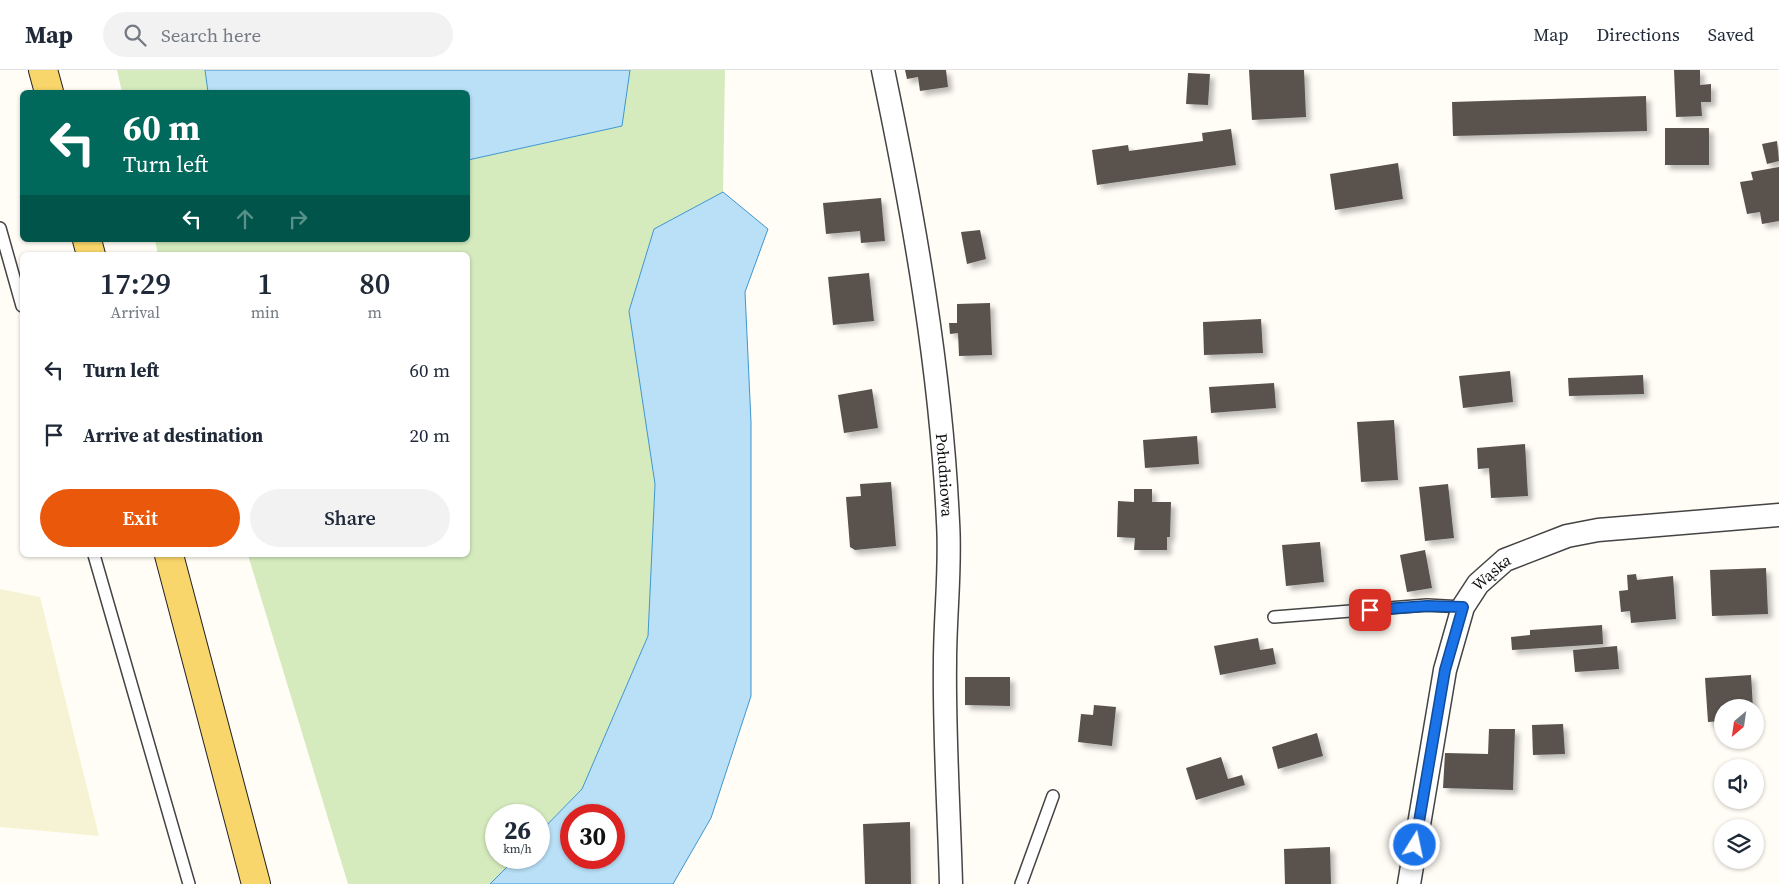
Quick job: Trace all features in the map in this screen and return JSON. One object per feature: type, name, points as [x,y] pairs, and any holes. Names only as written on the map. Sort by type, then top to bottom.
[{"type":"main road","points":[[43,70],[48,90]]},
{"type":"main road","points":[[170,557],[256,884]]},
{"type":"street","name":"Południowa","points":[[883,70],[900,154],[925,300],[942,445],[948,524],[945,664],[951,884]]},
{"type":"street","name":"Wąska","points":[[1409,884],[1445,670],[1463,607],[1478,584],[1505,560],[1567,536],[1598,530],[1779,515]]},
{"type":"lane","points":[[0,228],[20,299]]},
{"type":"lane","points":[[95,557],[189,884]]},
{"type":"lane","points":[[1274,617],[1427,606],[1463,607]]},
{"type":"lane","points":[[1021,884],[1053,796]]},
{"type":"shaded area","points":[[0,589],[40,597],[99,836],[0,827]]},
{"type":"green space","points":[[117,70],[205,70],[208,90],[122,90]]},
{"type":"green space","points":[[630,70],[725,70],[723,192],[654,229],[629,311],[655,484],[648,636],[582,789],[567,804],[560,804],[560,812],[550,822],[550,804],[485,804],[485,869],[505,869],[490,884],[348,884],[249,557],[470,557],[470,252],[157,252],[155,242],[470,242],[470,160],[622,126]]},
{"type":"water","points":[[205,70],[630,70],[622,126],[470,160],[470,90],[208,90]]},
{"type":"water","points":[[723,192],[768,229],[745,292],[751,422],[751,696],[711,818],[673,884],[490,884],[505,869],[550,869],[550,822],[560,812],[560,869],[625,869],[625,804],[567,804],[582,789],[648,636],[655,484],[629,311],[654,229]]},
{"type":"building","points":[[905,70],[946,70],[948,87],[920,91],[918,77],[907,79]]},
{"type":"building","points":[[1249,70],[1304,70],[1306,117],[1252,120]]},
{"type":"building","points":[[1674,70],[1700,70],[1700,85],[1711,84],[1711,102],[1701,102],[1702,116],[1676,117]]},
{"type":"building","points":[[1188,73],[1210,74],[1208,105],[1186,104]]},
{"type":"building","points":[[1646,96],[1647,131],[1453,136],[1452,102]]},
{"type":"building","points":[[1665,128],[1709,128],[1709,165],[1665,165]]},
{"type":"building","points":[[1231,129],[1236,165],[1097,185],[1092,150],[1128,145],[1129,151],[1203,141],[1202,133]]},
{"type":"building","points":[[1777,141],[1779,161],[1767,164],[1762,144]]},
{"type":"building","points":[[1398,163],[1403,199],[1335,210],[1330,174]]},
{"type":"building","points":[[1779,167],[1779,221],[1762,224],[1760,212],[1747,214],[1740,182],[1753,180],[1751,172]]},
{"type":"building","points":[[881,198],[885,241],[861,243],[860,231],[826,234],[823,203]]},
{"type":"building","points":[[980,230],[986,259],[967,264],[961,232]]},
{"type":"building","points":[[869,273],[874,321],[833,325],[828,277]]},
{"type":"building","points":[[990,303],[992,355],[959,356],[958,333],[950,334],[949,323],[957,323],[957,304]]},
{"type":"building","points":[[1261,319],[1263,353],[1204,355],[1203,322]]},
{"type":"building","points":[[1510,371],[1513,402],[1463,408],[1459,376]]},
{"type":"building","points":[[1643,375],[1644,394],[1569,396],[1568,378]]},
{"type":"building","points":[[1274,383],[1276,408],[1211,413],[1209,387]]},
{"type":"building","points":[[872,389],[878,428],[844,433],[838,395]]},
{"type":"building","points":[[1394,420],[1398,480],[1361,482],[1357,422]]},
{"type":"building","points":[[1197,436],[1199,464],[1145,468],[1143,440]]},
{"type":"building","points":[[1525,444],[1528,496],[1491,498],[1489,468],[1478,469],[1477,448]]},
{"type":"building","points":[[891,482],[896,546],[855,550],[850,547],[846,497],[861,496],[860,484]]},
{"type":"building","points":[[1448,484],[1454,538],[1425,541],[1419,487]]},
{"type":"building","points":[[1134,489],[1152,489],[1152,502],[1171,502],[1170,537],[1167,537],[1167,550],[1134,550],[1135,538],[1117,537],[1118,501],[1134,502]]},
{"type":"building","points":[[1320,542],[1324,582],[1286,586],[1282,545]]},
{"type":"building","points":[[1425,550],[1432,588],[1407,592],[1400,555]]},
{"type":"building","points":[[1766,568],[1768,614],[1712,616],[1710,570]]},
{"type":"building","points":[[1636,574],[1637,580],[1673,576],[1676,619],[1631,623],[1630,611],[1621,612],[1619,591],[1628,590],[1627,575]]},
{"type":"building","points":[[1602,625],[1603,644],[1512,650],[1511,637],[1530,635],[1530,630]]},
{"type":"building","points":[[1258,638],[1260,650],[1273,648],[1276,664],[1220,675],[1214,646]]},
{"type":"building","points":[[1617,646],[1619,669],[1575,672],[1573,650]]},
{"type":"building","points":[[1751,675],[1752,699],[1714,699],[1714,722],[1708,722],[1705,678]]},
{"type":"building","points":[[965,677],[1010,677],[1010,706],[965,705]]},
{"type":"building","points":[[1094,705],[1116,707],[1112,746],[1078,742],[1081,714],[1093,715]]},
{"type":"building","points":[[1563,724],[1565,754],[1533,755],[1532,725]]},
{"type":"building","points":[[1489,729],[1515,729],[1513,790],[1443,788],[1445,753],[1488,754]]},
{"type":"building","points":[[1317,733],[1323,756],[1278,769],[1272,747]]},
{"type":"building","points":[[1221,757],[1228,779],[1242,775],[1245,785],[1196,800],[1186,768]]},
{"type":"building","points":[[910,822],[911,884],[865,884],[863,824]]},
{"type":"building","points":[[1330,847],[1331,884],[1285,884],[1284,849]]},
{"type":"route","points":[[1370,610],[1427,606],[1463,607],[1445,670],[1415,845]]}]
